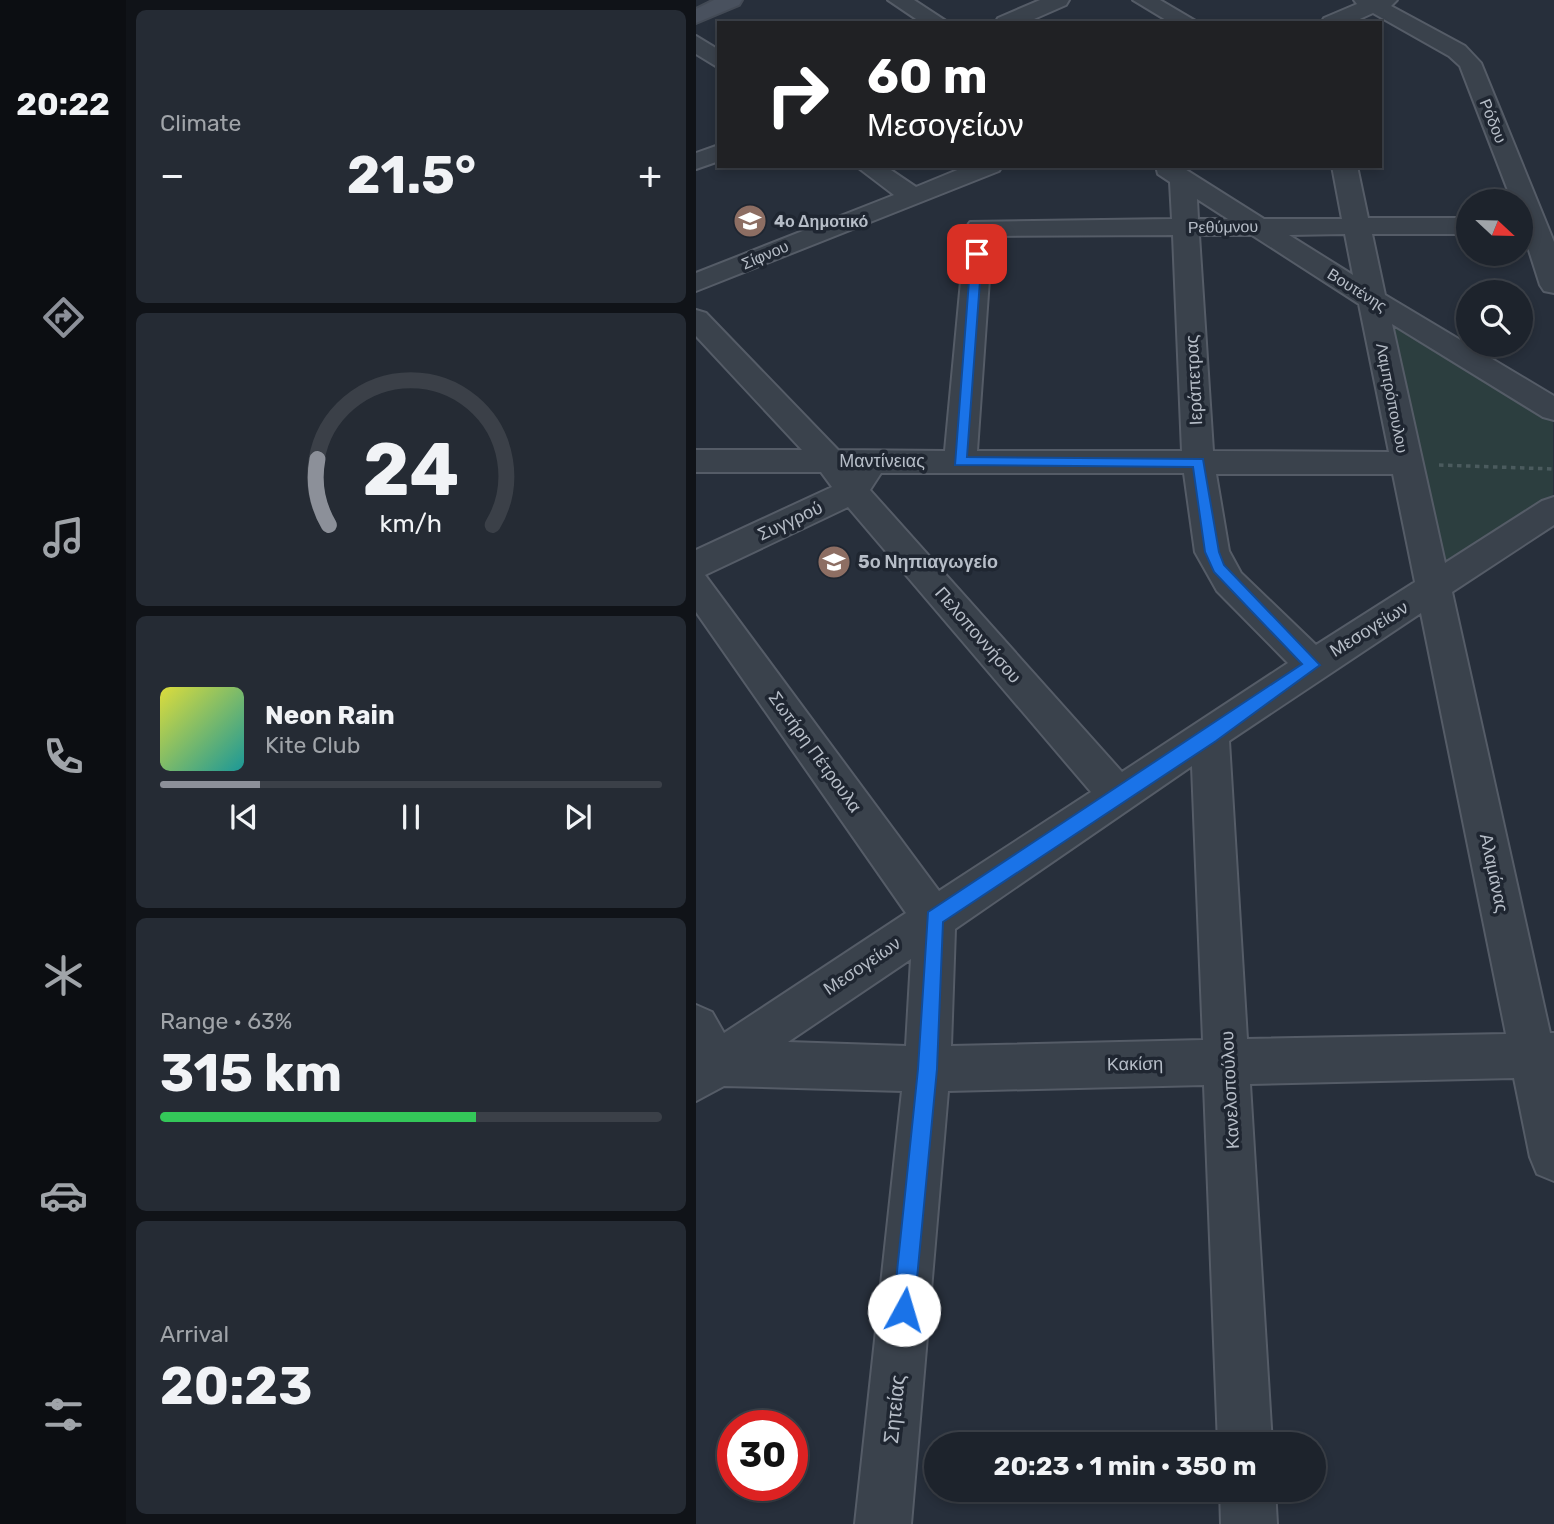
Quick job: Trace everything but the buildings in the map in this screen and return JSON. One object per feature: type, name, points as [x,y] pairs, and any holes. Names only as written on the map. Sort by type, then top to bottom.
[{"type":"street","points":[[696,17],[730,0]]},
{"type":"street","points":[[899,0],[935,21]]},
{"type":"street","points":[[1011,21],[1058,0]]},
{"type":"street","points":[[1144,0],[1184,21]]},
{"type":"street","points":[[1336,21],[1375,2]]},
{"type":"street","name":"Ρόδου","points":[[1375,2],[1457,51],[1470,63],[1536,226],[1554,285]]},
{"type":"street","points":[[696,43],[717,59]]},
{"type":"street","points":[[696,162],[717,153]]},
{"type":"street","points":[[871,168],[960,217],[960,462]]},
{"type":"street","name":"Σίφνου","points":[[696,284],[985,168]]},
{"type":"street","name":"Λαμπρόπουλου","points":[[1344,168],[1433,589]]},
{"type":"street","name":"Βουτένης","points":[[1173,173],[1373,300],[1554,410]]},
{"type":"street","name":"Ιεράπετρας","points":[[1173,173],[1185,228],[1198,463],[1212,552],[1219,568],[1313,665]]},
{"type":"street","name":"Ρεθύμνου","points":[[960,217],[1185,228],[1456,226]]},
{"type":"street","name":"Πελοποννήσου","points":[[696,319],[830,461],[852,491],[1119,796]]},
{"type":"street","name":"Μαντίνειας","points":[[696,461],[1405,463]]},
{"type":"street","points":[[852,491],[871,461]]},
{"type":"street","name":"Συγγρού","points":[[696,565],[852,491]]},
{"type":"street","name":"Μεσογείων","points":[[703,1056],[934,918],[1313,665],[1554,509]]},
{"type":"street","name":"Σωτήρη Πέτρουλα","points":[[696,585],[934,918]]},
{"type":"street","name":"Αλαμάνας","points":[[1433,589],[1543,1055],[1554,1157]]},
{"type":"street","name":"Κανελοπούλου","points":[[1210,736],[1229,1061],[1244,1432]]},
{"type":"street","name":"Σητείας","points":[[883,1524],[927,1069],[934,918]]},
{"type":"street","name":"Κακίση","points":[[703,1056],[927,1069],[1543,1055]]},
{"type":"street","points":[[1248,1502],[1249,1524]]},
{"type":"path","points":[[1405,463],[1554,469]]},
{"type":"shaded area","points":[[1381,310],[1553,417],[1553,501],[1440,575]]},
{"type":"place","name":"4ο Δημοτικό","points":[[750,221]]},
{"type":"place","name":"5ο Νηπιαγωγείο","points":[[834,562]]},
{"type":"route","points":[[904,1310],[927,1069],[934,918],[1313,665],[1229,582],[1219,568],[1212,552],[1198,463],[960,462],[977,254]]}]
